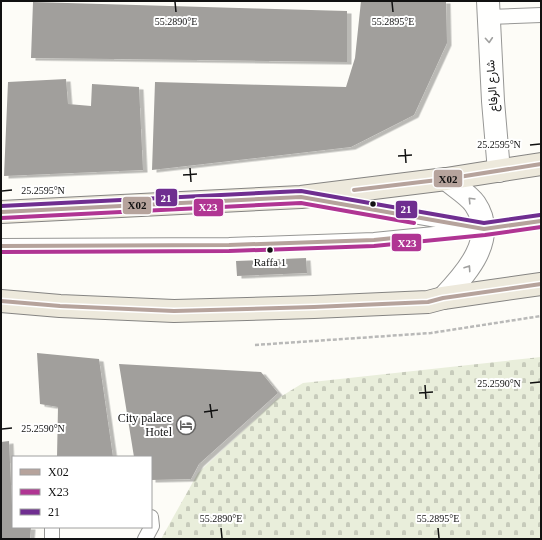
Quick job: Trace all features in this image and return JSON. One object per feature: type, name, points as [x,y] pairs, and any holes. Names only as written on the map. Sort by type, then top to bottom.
[{"type":"main road","points":[[1,212],[300,197],[446,179],[541,164]]},
{"type":"main road","points":[[1,301],[60,306],[174,311],[428,302],[443,298],[541,284]]},
{"type":"street","name":"شارع الرفاع","points":[[488,9],[493,101],[499,171]]},
{"type":"street","points":[[443,298],[462,277],[474,258],[482,244],[484,228],[474,203],[446,179]]},
{"type":"lane","points":[[488,9],[541,15]]},
{"type":"lane","points":[[300,197],[484,228]]},
{"type":"lane","points":[[1,246],[229,245],[374,240],[541,221]]},
{"type":"lane","points":[[52,528],[52,539]]},
{"type":"lane","points":[[145,539],[151,528]]},
{"type":"path","points":[[256,345],[431,333],[541,316]]},
{"type":"green space","points":[[541,357],[541,539],[161,539],[198,473],[277,399],[303,383]]},
{"type":"building","points":[[361,1],[446,1],[447,43],[414,115],[351,147],[152,170],[155,82],[346,87],[355,58]]},
{"type":"building","points":[[33,2],[347,11],[347,62],[31,58]]},
{"type":"building","points":[[66,79],[68,104],[91,106],[92,84],[139,87],[143,170],[4,176],[8,82]]},
{"type":"building","points":[[306,258],[307,273],[237,276],[236,261]]},
{"type":"building","points":[[37,353],[99,359],[113,456],[57,456],[58,407],[40,404]]},
{"type":"building","name":"City palace Hotel","points":[[119,364],[261,372],[278,393],[199,464],[191,479],[152,480],[152,456],[134,456]]},
{"type":"building","points":[[9,441],[12,528],[31,528],[30,539],[1,539],[1,442]]},
{"type":"transit line","name":"X02","points":[[354,190],[446,179],[541,164]]},
{"type":"transit line","name":"21","points":[[1,206],[301,191],[484,223],[540,215]]},
{"type":"transit line","name":"X02","points":[[1,212],[301,197],[484,229],[541,221]]},
{"type":"transit line","name":"X23","points":[[1,218],[301,203],[414,223]]},
{"type":"transit line","name":"X23","points":[[1,252],[229,251],[374,246],[485,235],[541,227]]},
{"type":"transit line","name":"X02","points":[[1,246],[229,245],[374,240],[413,236]]},
{"type":"transit line","name":"X02","points":[[1,301],[60,306],[174,311],[314,307],[428,302],[443,298],[541,284]]},
{"type":"place","name":"Raffa 1","points":[[270,250]]},
{"type":"place","name":"City palace Hotel","points":[[186,425]]}]
